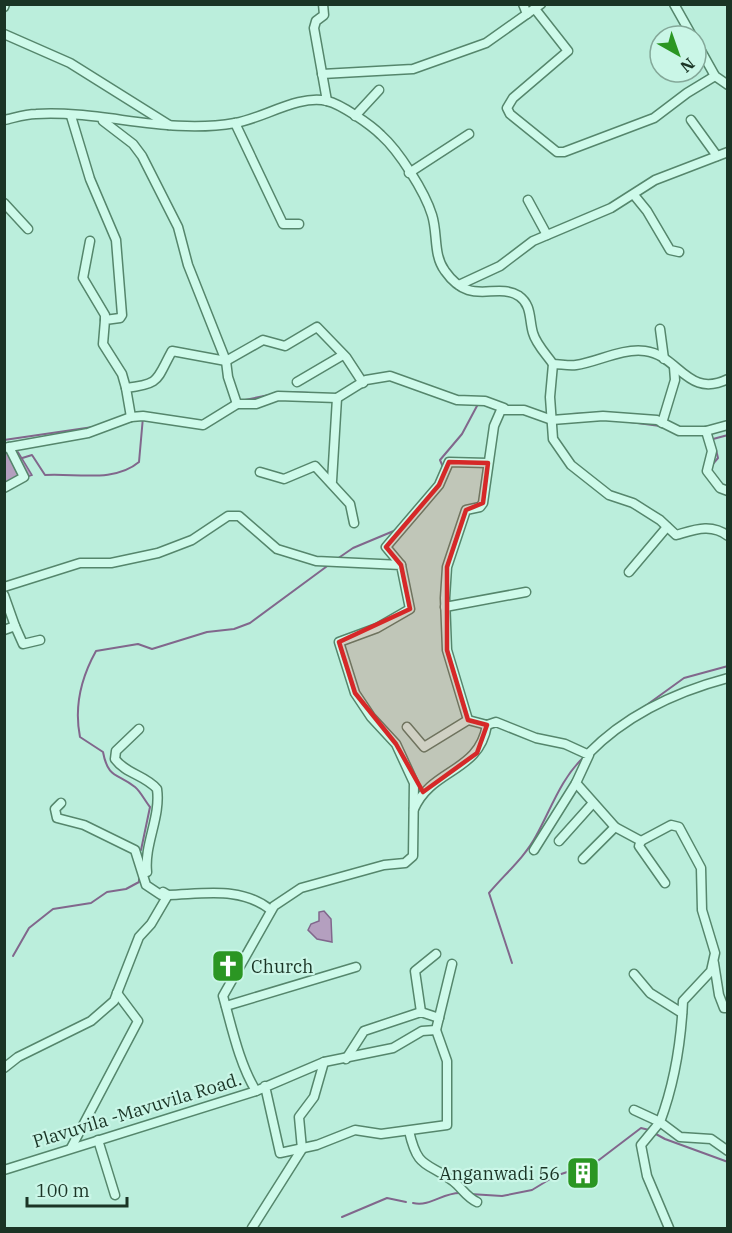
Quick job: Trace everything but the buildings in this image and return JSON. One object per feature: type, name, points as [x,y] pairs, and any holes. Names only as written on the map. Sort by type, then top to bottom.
[{"type":"street","points":[[323,4],[324,15],[316,21],[314,28],[327,101]]},
{"type":"street","points":[[522,4],[527,14]]},
{"type":"street","points":[[674,4],[685,24]]},
{"type":"street","points":[[322,74],[413,69],[486,43],[538,7],[568,51],[513,98],[507,108],[557,152],[564,152],[654,118],[687,93],[716,76]]},
{"type":"street","points":[[4,34],[70,63],[172,127]]},
{"type":"street","points":[[708,62],[716,76],[728,85]]},
{"type":"street","points":[[355,116],[379,90]]},
{"type":"street","points":[[4,120],[35,114],[172,127],[235,123],[300,102],[327,101],[355,116],[381,135],[409,173],[432,213],[437,234],[437,257],[445,271],[459,285],[474,293],[507,292],[518,296],[526,304],[533,334],[553,364],[554,439],[571,465],[609,495],[633,503],[667,526],[676,535],[705,527],[720,530],[728,536]]},
{"type":"street","points":[[71,116],[90,179],[116,240],[122,315],[121,318],[105,320]]},
{"type":"street","points":[[100,119],[111,125],[142,156],[178,227],[188,265],[226,361],[228,377],[237,404]]},
{"type":"street","points":[[691,120],[717,156]]},
{"type":"street","points":[[235,123],[283,224],[299,224]]},
{"type":"street","points":[[409,173],[469,134]]},
{"type":"street","points":[[459,285],[500,266],[533,241],[611,208],[655,180],[728,152]]},
{"type":"street","points":[[634,195],[647,211],[670,250],[679,252]]},
{"type":"street","points":[[528,200],[547,235]]},
{"type":"street","points":[[4,202],[28,229]]},
{"type":"street","points":[[90,241],[83,278],[105,315],[103,344],[122,374],[130,417]]},
{"type":"street","points":[[126,388],[149,386],[154,382],[172,351],[226,361],[263,340],[285,346],[318,327],[343,355],[363,383]]},
{"type":"street","points":[[660,329],[664,359]]},
{"type":"street","points":[[553,364],[575,365],[602,357],[644,351],[664,359],[688,379],[702,385],[728,379]]},
{"type":"street","points":[[297,382],[343,355]]},
{"type":"street","points":[[662,423],[675,380],[674,367]]},
{"type":"street","points":[[4,488],[24,477],[7,448],[88,434],[130,417],[143,416],[203,425],[237,404],[256,404],[278,396],[337,398],[373,378],[390,376],[436,394],[462,401],[479,401],[504,408],[552,416],[603,416],[662,423],[679,431],[707,435],[728,425]]},
{"type":"street","points":[[332,482],[337,398]]},
{"type":"street","points":[[468,720],[447,650],[445,607],[447,567],[466,510],[480,507],[483,502],[494,426],[504,408]]},
{"type":"street","points":[[707,435],[712,451],[707,471],[720,488],[728,491]]},
{"type":"street","points":[[423,792],[414,783],[396,744],[371,717],[355,693],[339,642],[377,628],[410,609],[401,565],[386,547],[439,484],[449,462],[488,463]]},
{"type":"street","points":[[260,472],[284,479],[315,466],[350,504],[354,523]]},
{"type":"street","points":[[4,587],[80,563],[111,564],[158,553],[192,540],[228,516],[239,516],[277,549],[329,564],[401,565]]},
{"type":"street","points":[[628,572],[667,526]]},
{"type":"street","points":[[445,607],[526,592]]},
{"type":"street","points":[[4,595],[23,644],[40,640]]},
{"type":"street","points":[[4,630],[15,626]]},
{"type":"street","points":[[534,850],[576,783],[586,754],[638,714],[685,690],[728,678]]},
{"type":"street","points":[[407,727],[424,747],[468,720],[487,725],[496,722],[536,738],[565,744],[586,754]]},
{"type":"street","points":[[412,813],[423,792],[477,753],[485,739],[487,725]]},
{"type":"street","points":[[139,729],[116,751],[115,759],[126,771],[142,777],[157,789],[159,801],[146,858],[146,870],[153,886],[168,895]]},
{"type":"street","points":[[356,967],[226,1006],[224,996],[271,908],[301,888],[384,865],[405,863],[413,856],[414,783]]},
{"type":"street","points":[[576,783],[615,826],[641,841]]},
{"type":"street","points":[[61,803],[55,809],[57,818],[84,825],[130,847],[139,857],[146,885],[161,895],[234,893],[255,899],[271,908]]},
{"type":"street","points":[[560,841],[593,803]]},
{"type":"street","points":[[666,883],[639,846],[641,841],[671,825],[679,827],[688,840],[700,868],[702,910],[715,953],[711,971],[683,1001],[681,1041],[672,1091],[654,1129],[641,1145],[647,1176],[669,1228]]},
{"type":"street","points":[[583,860],[615,826]]},
{"type":"street","points":[[4,1068],[18,1057],[91,1021],[114,1001],[139,937],[151,924],[168,895]]},
{"type":"street","points":[[421,1012],[416,971],[436,954]]},
{"type":"street","points":[[713,961],[721,1004],[728,1008]]},
{"type":"street","points":[[265,1086],[279,1153],[302,1149],[355,1130],[381,1134],[447,1125],[447,1060],[436,1030],[452,964]]},
{"type":"street","points":[[634,974],[650,993],[682,1012]]},
{"type":"street","points":[[71,1148],[138,1022],[117,993]]},
{"type":"street","name":"Plavuvila -Mavuvila Road.","points":[[4,1170],[256,1091],[249,1079],[226,1006]]},
{"type":"street","points":[[346,1059],[364,1031],[421,1012],[439,1018]]},
{"type":"street","points":[[256,1091],[324,1062],[393,1048],[422,1031],[436,1030]]},
{"type":"street","points":[[252,1228],[302,1149],[298,1117],[314,1097],[324,1062]]},
{"type":"street","points":[[634,1110],[654,1129],[680,1137],[711,1139],[728,1151]]},
{"type":"street","points":[[410,1131],[414,1153],[429,1169],[453,1181],[465,1195],[477,1202]]},
{"type":"street","points":[[98,1140],[115,1196]]},
{"type":"highlighted area","points":[[449,462],[488,463],[483,503],[466,510],[447,567],[447,650],[468,720],[487,725],[477,753],[423,792],[396,744],[355,693],[339,642],[410,609],[401,565],[386,547],[439,485]]},
{"type":"shaded area","points":[[18,452],[32,475],[5,485],[5,453]]},
{"type":"shaded area","points":[[324,911],[331,919],[332,942],[317,939],[308,930],[311,924],[319,921],[319,912]]},
{"type":"waterway","points":[[289,392],[310,393]]},
{"type":"waterway","points":[[245,400],[274,394]]},
{"type":"waterway","points":[[443,467],[440,460],[462,434],[478,404]]},
{"type":"waterway","points":[[572,414],[596,413]]},
{"type":"waterway","points":[[19,459],[32,455],[45,475],[94,476],[118,473],[139,462],[143,417]]},
{"type":"waterway","points":[[630,422],[660,426]]},
{"type":"waterway","points":[[4,440],[93,427]]},
{"type":"waterway","points":[[713,439],[728,435]]},
{"type":"waterway","points":[[712,465],[718,458],[716,450]]},
{"type":"waterway","points":[[337,559],[353,548],[396,530]]},
{"type":"waterway","points":[[141,850],[150,807],[135,787],[111,771],[103,752],[80,737],[78,726],[80,693],[86,672],[96,651],[138,644],[152,649],[207,632],[234,629],[250,623],[330,564]]},
{"type":"waterway","points":[[648,704],[684,678],[728,666]]},
{"type":"waterway","points":[[512,963],[489,893],[531,844],[569,774],[584,757]]},
{"type":"waterway","points":[[13,956],[29,928],[53,909],[91,903],[107,892],[126,889],[139,882],[139,875]]},
{"type":"waterway","points":[[470,1194],[502,1196],[532,1190],[555,1176],[595,1163],[641,1128],[649,1130]]},
{"type":"waterway","points":[[654,1133],[728,1162]]},
{"type":"waterway","points":[[413,1203],[426,1203],[461,1193]]},
{"type":"waterway","points":[[342,1217],[387,1198],[406,1202]]},
{"type":"place","name":"Church","points":[[228,966]]},
{"type":"place","name":"Anganwadi 56","points":[[583,1173]]}]
